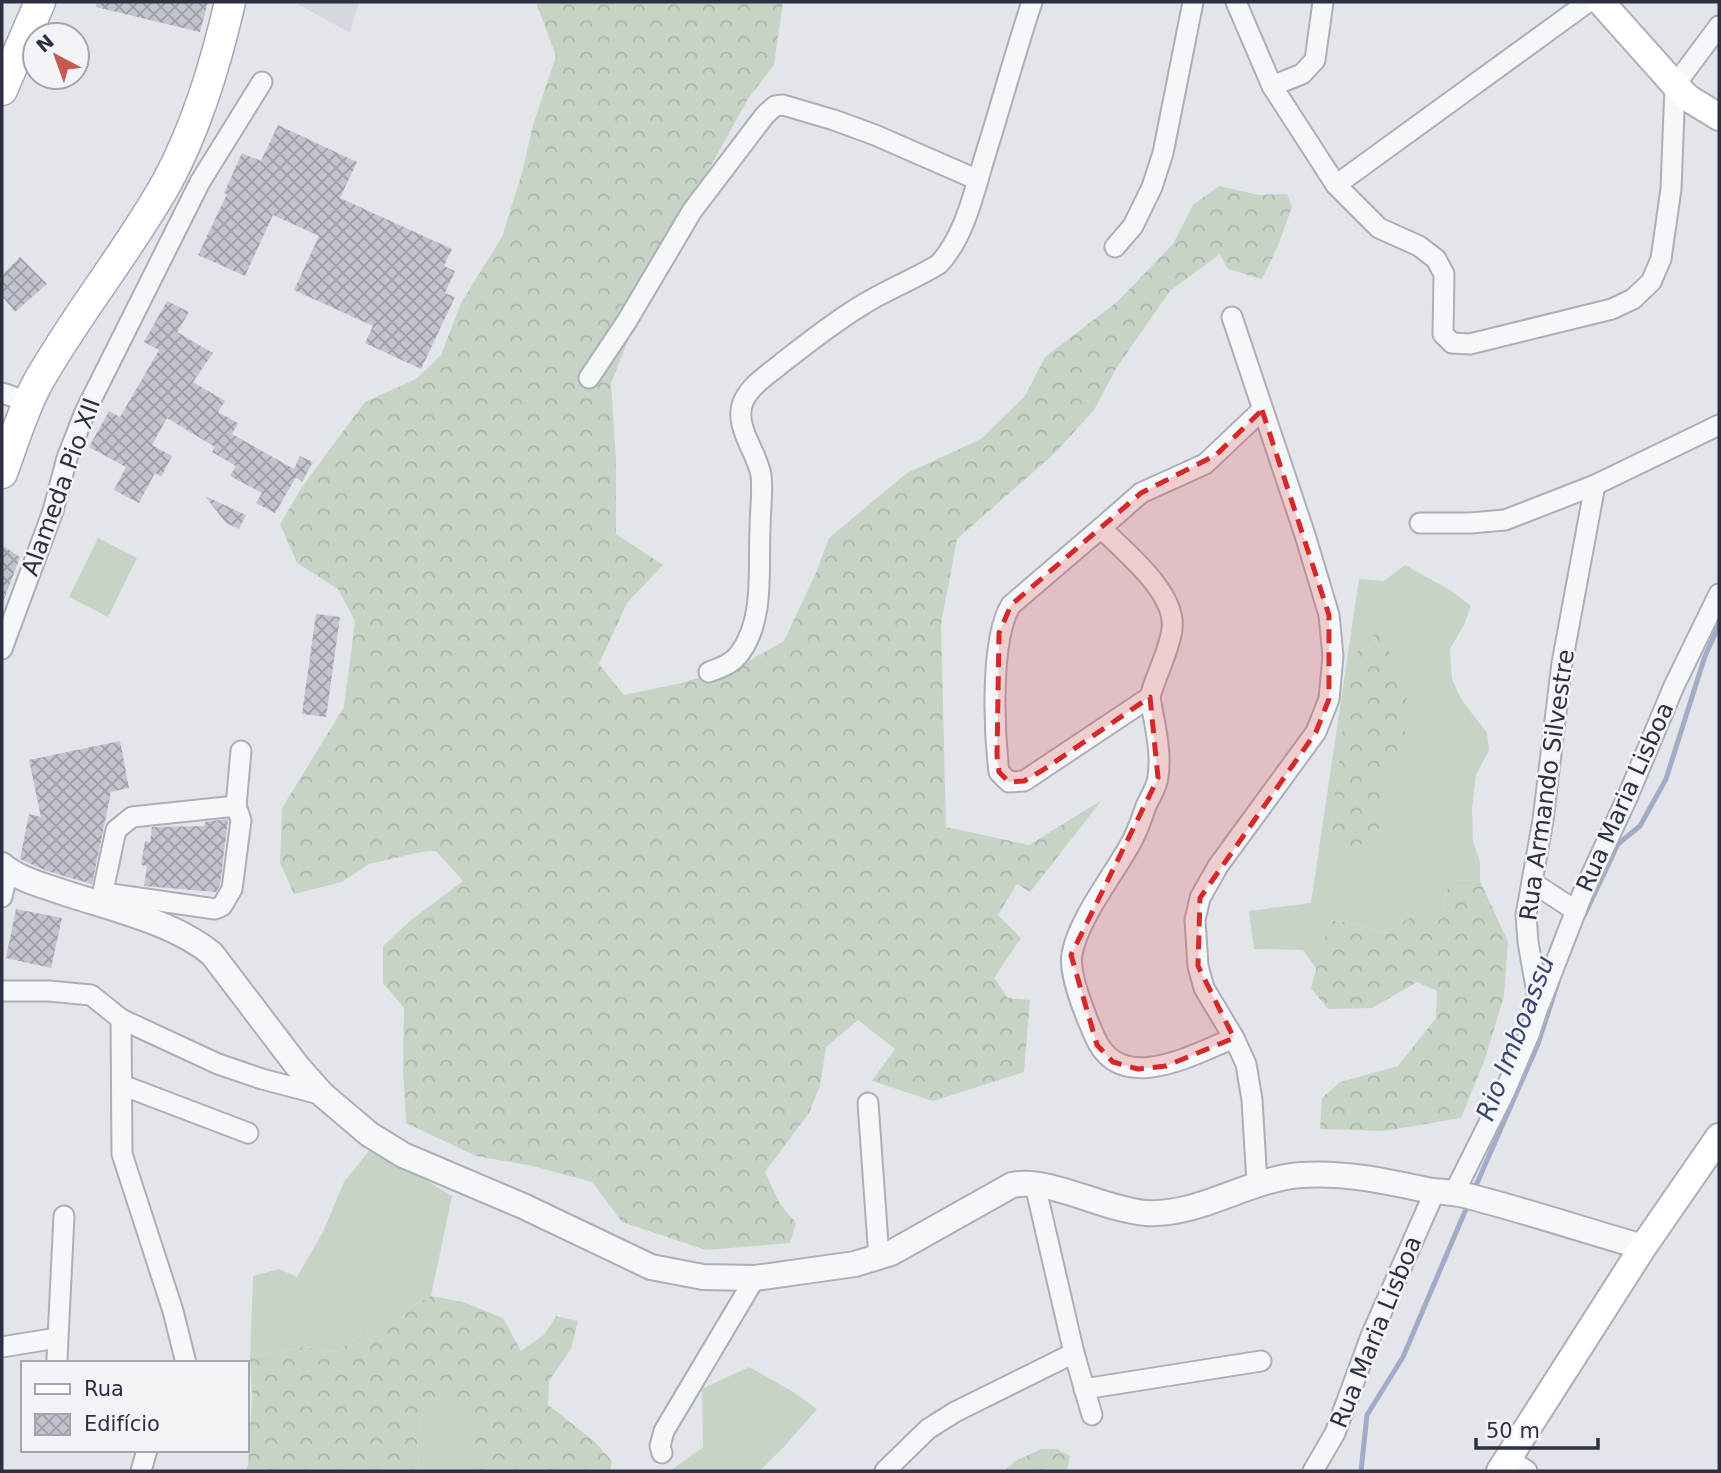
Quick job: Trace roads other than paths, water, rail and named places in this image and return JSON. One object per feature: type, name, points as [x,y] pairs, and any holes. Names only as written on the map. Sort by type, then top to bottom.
[{"type":"main road","points":[[2,90],[40,2]]},
{"type":"main road","points":[[2,473],[15,398],[36,385],[132,238],[179,159],[214,65],[230,2]]},
{"type":"main road","points":[[1601,2],[1688,98],[1719,117]]},
{"type":"main road","points":[[1511,1467],[1643,1247],[1719,1137]]},
{"type":"street","points":[[1115,247],[1133,226],[1152,187],[1163,153],[1193,2]]},
{"type":"street","points":[[1236,2],[1272,86],[1336,185],[1379,228],[1419,246],[1436,259],[1444,274],[1443,334],[1452,343],[1470,344],[1612,309],[1633,299],[1651,282],[1661,258],[1671,189],[1675,85],[1719,26]]},
{"type":"street","points":[[1272,86],[1302,74],[1315,60],[1323,2]]},
{"type":"street","points":[[1336,185],[1588,2]]},
{"type":"street","points":[[709,672],[732,663],[742,651],[752,629],[759,595],[761,477],[740,417],[743,401],[758,383],[823,330],[866,302],[939,264],[955,244],[978,180],[1026,5]]},
{"type":"street","name":"Alameda Pio XII","points":[[2,649],[53,511],[67,458],[85,412],[200,182],[262,82]]},
{"type":"street","points":[[589,379],[692,211],[765,115],[775,106],[783,105],[844,124],[978,180]]},
{"type":"street","points":[[132,238],[165,252]]},
{"type":"street","points":[[1232,317],[1329,615],[1333,656],[1329,699],[1316,732],[1218,866],[1200,898],[1195,920],[1198,966],[1204,988],[1246,1064],[1257,1183]]},
{"type":"street","points":[[1150,697],[1024,781],[1009,782],[999,772],[996,706],[999,633],[1003,617],[1011,605],[1141,493],[1205,464],[1262,410]]},
{"type":"street","points":[[1420,523],[1505,520],[1595,485],[1719,425]]},
{"type":"street","name":"Rua Armando Silvestre","points":[[1451,1193],[1505,1091],[1539,1004],[1528,943],[1527,915],[1543,820],[1562,663],[1595,485]]},
{"type":"street","points":[[1101,528],[1153,580],[1169,606],[1173,627],[1150,697],[1159,748],[1158,778],[1132,840],[1085,919],[1071,955],[1075,981],[1097,1045],[1113,1062],[1138,1069],[1166,1066],[1234,1038]]},
{"type":"street","name":"Rua Maria Lisboa","points":[[1539,1004],[1576,911],[1674,686],[1719,594]]},
{"type":"street","points":[[2,897],[5,868],[34,882],[102,899],[215,909],[222,906],[232,889],[241,820],[236,806],[241,751]]},
{"type":"street","points":[[102,899],[116,830],[123,822],[132,817],[236,806]]},
{"type":"street","points":[[1532,883],[1576,911]]},
{"type":"street","points":[[102,899],[198,942],[212,954],[298,1067],[323,1095],[369,1134],[403,1154],[523,1206],[651,1267],[703,1277],[755,1278],[834,1268],[879,1258],[1012,1185],[1023,1183],[1115,1209],[1149,1213],[1184,1208],[1257,1183],[1297,1175],[1330,1174],[1363,1177],[1451,1193],[1643,1247]]},
{"type":"street","points":[[2,991],[49,990],[90,995],[121,1019],[218,1063],[262,1079],[323,1095]]},
{"type":"street","points":[[121,1019],[122,1154],[173,1311],[186,1361]]},
{"type":"street","points":[[122,1085],[248,1133]]},
{"type":"street","points":[[868,1103],[879,1258]]},
{"type":"street","points":[[1035,1185],[1074,1353],[1092,1415]]},
{"type":"street","name":"Rua Maria Lisboa","points":[[1313,1471],[1335,1433],[1371,1336],[1451,1193]]},
{"type":"street","points":[[57,1359],[64,1216]]},
{"type":"street","points":[[662,1453],[660,1446],[664,1431],[755,1278]]},
{"type":"street","points":[[2,1347],[57,1338]]},
{"type":"street","points":[[884,1471],[937,1423],[1074,1353]]},
{"type":"street","points":[[1084,1389],[1261,1361]]},
{"type":"street","points":[[141,1471],[146,1452]]},
{"type":"waterway","name":"Rio Imboassu","points":[[1585,914],[1618,844],[1640,826],[1666,779],[1705,656],[1719,625]]},
{"type":"waterway","name":"Rio Imboassu","points":[[1474,1190],[1538,1044],[1558,982]]},
{"type":"waterway","name":"Rio Imboassu","points":[[1361,1471],[1367,1415],[1403,1357],[1469,1202]]}]
